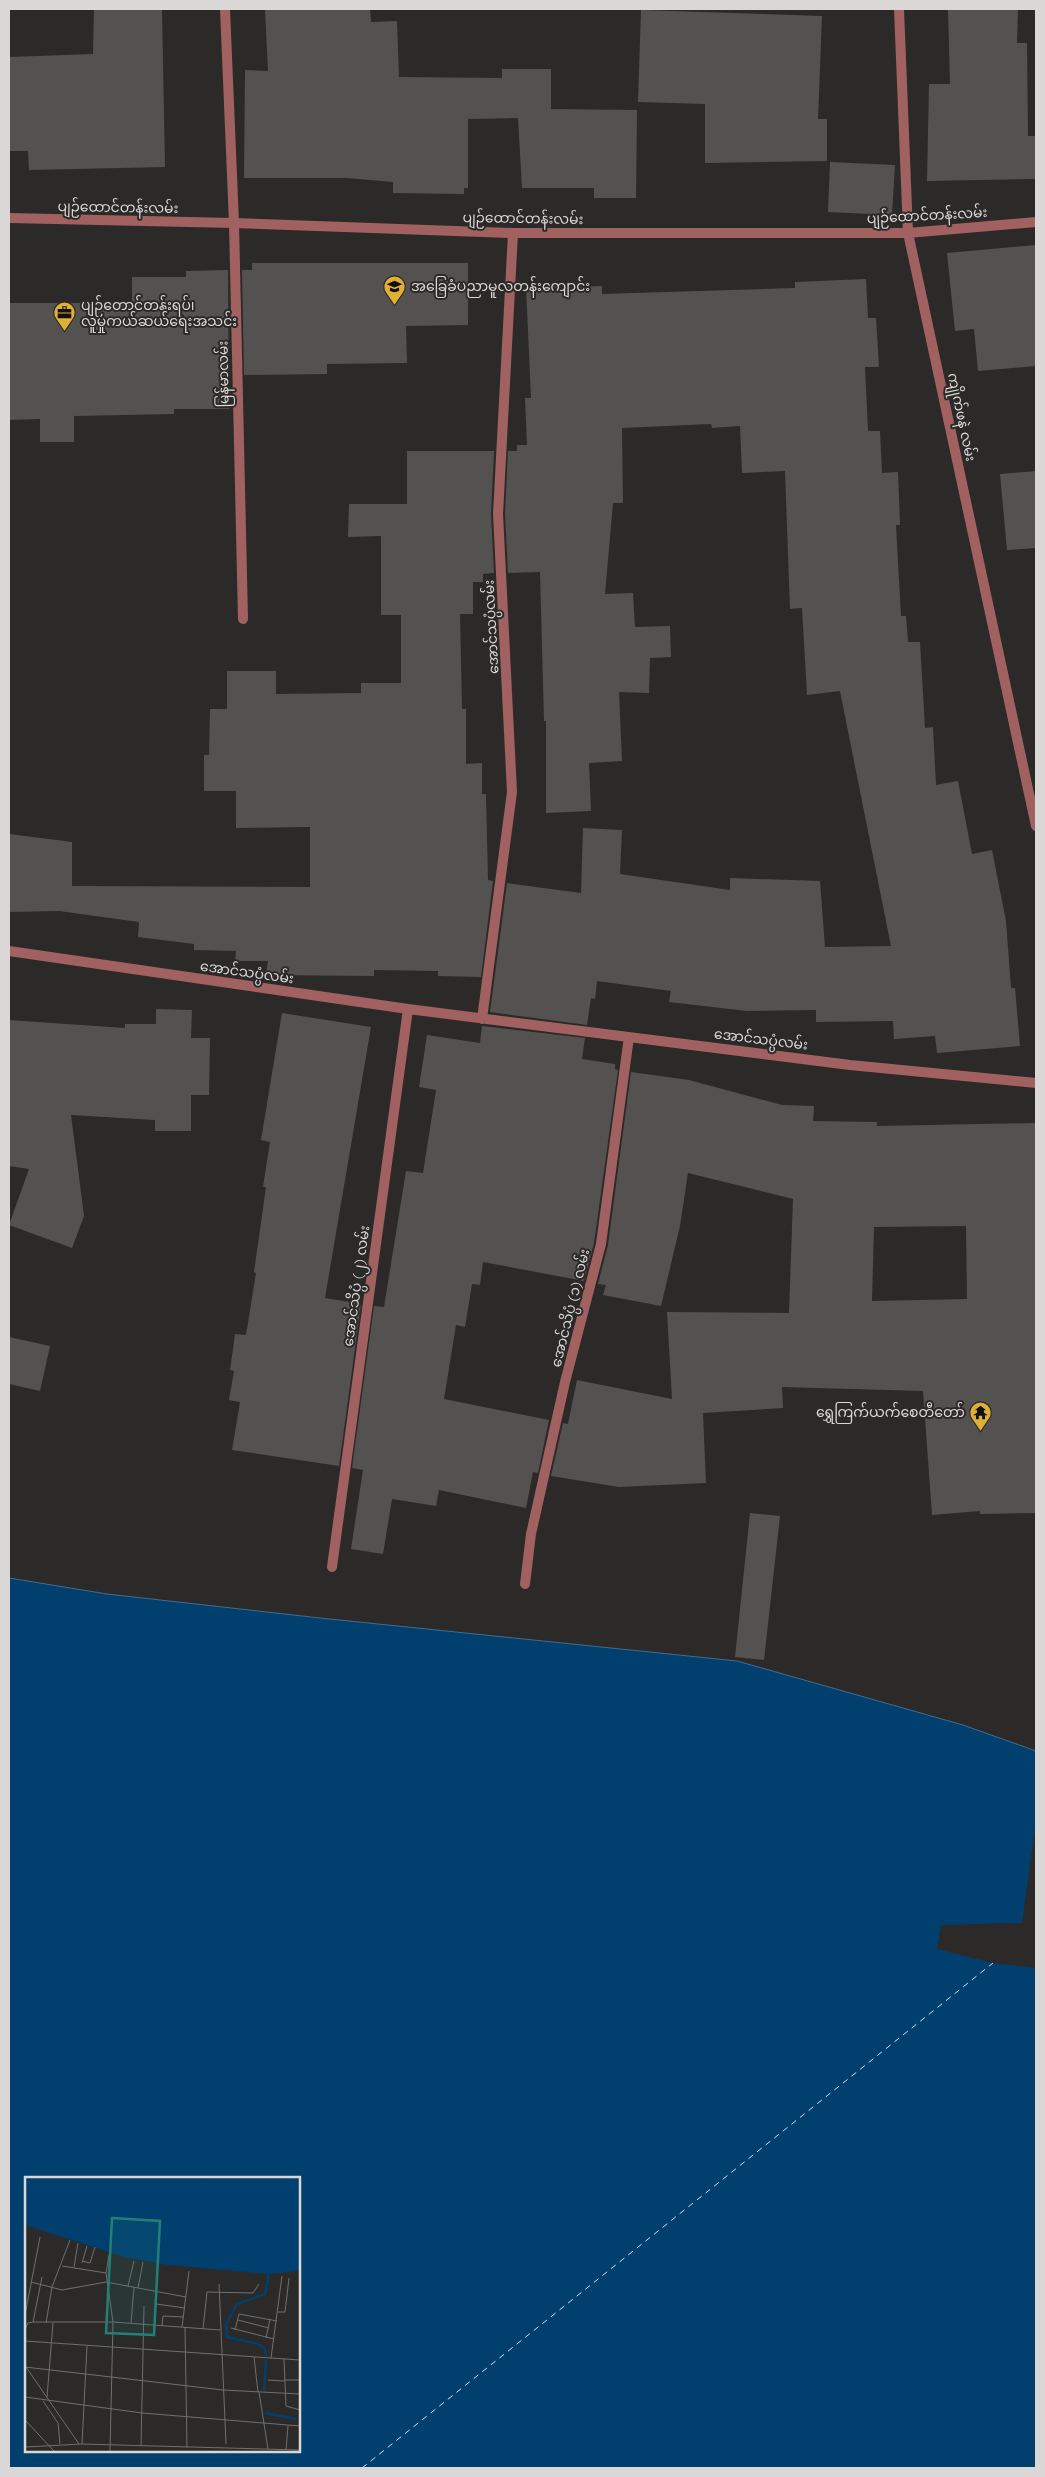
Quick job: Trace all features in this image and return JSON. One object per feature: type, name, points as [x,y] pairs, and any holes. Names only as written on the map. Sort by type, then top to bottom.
[{"type":"street","name":"မြန်မာလမ်း","points":[[225,9],[234,223],[243,619]]},
{"type":"street","name":"ကျိုက်ဖနဲ လမ်း","points":[[899,9],[908,233],[1036,826]]},
{"type":"street","name":"ပျဉ်ထောင်တန်းလမ်း","points":[[9,218],[234,223],[513,233],[908,233],[1036,222]]},
{"type":"street","name":"အောင်သပ္ပံလမ်း","points":[[482,1019],[512,792],[498,514],[513,233]]},
{"type":"street","name":"အောင်သပ္ပံလမ်း","points":[[9,951],[408,1010],[850,1065],[1036,1083]]},
{"type":"street","name":"အောင်သိပ္ပံ (၂) လမ်း","points":[[332,1567],[408,1010]]},
{"type":"street","name":"အောင်သိပ္ပံ (၁) လမ်း","points":[[525,1584],[531,1534],[566,1382],[601,1244],[629,1037]]},
{"type":"water","points":[[9,1578],[107,1594],[737,1661],[963,1725],[1036,1751],[1036,2468],[9,2468]]},
{"type":"pier","points":[[1036,1819],[1036,1968],[993,1963],[937,1949],[941,1925],[1022,1923]]},
{"type":"building","points":[[94,9],[162,9],[165,167],[29,170],[28,151],[9,151],[9,57],[93,54]]},
{"type":"building","points":[[265,9],[370,9],[371,22],[397,21],[399,77],[502,78],[502,69],[551,69],[551,109],[637,110],[636,198],[594,198],[594,188],[522,188],[518,118],[468,119],[468,188],[464,188],[464,194],[393,193],[393,182],[347,178],[244,178],[245,70],[268,71]]},
{"type":"building","points":[[948,9],[1018,9],[1017,43],[1027,43],[1028,136],[1036,136],[1036,179],[927,181],[929,84],[950,84]]},
{"type":"building","points":[[641,10],[822,16],[818,119],[827,119],[827,161],[705,163],[705,104],[638,102]]},
{"type":"building","points":[[830,162],[895,165],[892,215],[828,212]]},
{"type":"building","points":[[1036,245],[1036,366],[978,371],[974,329],[955,331],[947,253]]},
{"type":"building","points":[[252,263],[468,263],[468,325],[406,326],[407,363],[327,364],[327,374],[244,375],[242,270],[252,270]]},
{"type":"building","points":[[228,270],[229,409],[174,409],[174,414],[74,416],[74,442],[40,442],[40,419],[9,420],[9,303],[132,303],[132,277],[186,277],[186,271]]},
{"type":"building","points":[[866,279],[868,318],[876,318],[879,367],[865,367],[868,431],[880,431],[882,473],[898,472],[900,525],[896,525],[901,616],[906,616],[908,642],[920,642],[925,728],[933,727],[936,785],[958,781],[972,854],[992,850],[1006,921],[1011,988],[1015,988],[1020,1046],[937,1053],[935,1036],[894,1039],[893,1021],[816,1022],[816,1010],[747,1011],[669,1002],[671,991],[597,981],[595,999],[591,998],[587,1025],[490,1012],[507,883],[581,893],[583,828],[622,830],[620,874],[730,890],[730,878],[820,881],[825,947],[891,946],[840,691],[807,695],[802,608],[790,609],[785,471],[742,473],[740,426],[712,428],[711,424],[622,428],[623,503],[613,503],[605,594],[633,593],[635,627],[670,626],[671,657],[650,658],[649,693],[619,692],[622,761],[589,763],[591,811],[546,813],[546,721],[544,721],[540,572],[508,573],[505,514],[508,451],[517,451],[517,445],[527,445],[525,398],[531,398],[526,287],[556,285],[556,288],[602,286],[602,294],[795,288],[795,282]]},
{"type":"building","points":[[407,451],[494,451],[491,514],[494,573],[483,574],[483,582],[473,582],[473,614],[460,614],[462,709],[466,709],[466,764],[482,763],[482,794],[486,794],[488,880],[493,881],[481,977],[438,976],[438,971],[374,970],[374,976],[266,975],[268,961],[235,961],[236,951],[194,950],[194,944],[138,937],[139,922],[59,911],[9,912],[9,834],[72,842],[72,886],[310,887],[310,827],[236,828],[236,791],[204,791],[204,755],[209,755],[210,709],[227,709],[227,671],[276,671],[276,694],[361,693],[361,683],[401,683],[401,615],[381,615],[381,536],[348,537],[349,504],[407,504]]},
{"type":"building","points":[[1036,471],[1036,548],[1007,550],[1000,474]]},
{"type":"building","points":[[156,1009],[192,1010],[191,1038],[210,1038],[209,1095],[191,1095],[191,1131],[155,1131],[155,1120],[71,1115],[84,1216],[72,1248],[9,1225],[29,1169],[9,1166],[9,1020],[125,1028],[125,1024],[156,1024]]},
{"type":"building","points":[[282,1013],[371,1027],[325,1298],[361,1304],[339,1466],[232,1450],[240,1402],[229,1400],[234,1371],[230,1370],[235,1334],[246,1335],[256,1273],[254,1272],[266,1187],[263,1187],[270,1142],[261,1140]]},
{"type":"building","points":[[482,1026],[585,1038],[582,1059],[615,1064],[615,1069],[618,1070],[594,1243],[584,1281],[483,1262],[480,1285],[472,1284],[465,1327],[456,1325],[444,1399],[549,1420],[538,1473],[533,1472],[526,1508],[439,1490],[436,1506],[392,1499],[383,1554],[351,1549],[363,1470],[352,1468],[374,1306],[384,1307],[406,1171],[423,1173],[436,1090],[419,1087],[427,1035],[480,1043]]},
{"type":"building","points":[[631,1072],[689,1080],[782,1105],[814,1106],[813,1121],[877,1122],[877,1126],[1036,1123],[1036,1513],[980,1514],[980,1511],[932,1515],[923,1391],[782,1387],[783,1408],[703,1413],[706,1483],[619,1487],[551,1476],[563,1423],[568,1424],[577,1380],[672,1399],[667,1312],[789,1313],[793,1199],[688,1173],[680,1226],[661,1306],[603,1295],[606,1285],[598,1284],[608,1245]],"holes":[[[966,1226],[967,1299],[872,1301],[874,1227]]]},
{"type":"building","points":[[9,1337],[50,1346],[40,1391],[9,1384]]},
{"type":"building","points":[[750,1513],[780,1516],[764,1660],[735,1657]]},
{"type":"ferry route","points":[[362,2468],[993,1963]]},
{"type":"place","name":"အခြေခံပညာမူလတန်းကျောင်း","points":[[395,305]]},
{"type":"place","name":"ပျဉ်တောင်တန်းရပ်၊ လူမှုကယ်ဆယ်ရေးအသင်း","points":[[65,332]]},
{"type":"place","name":"ရွှေကြက်ယက်စေတီတော်","points":[[981,1431]]}]
